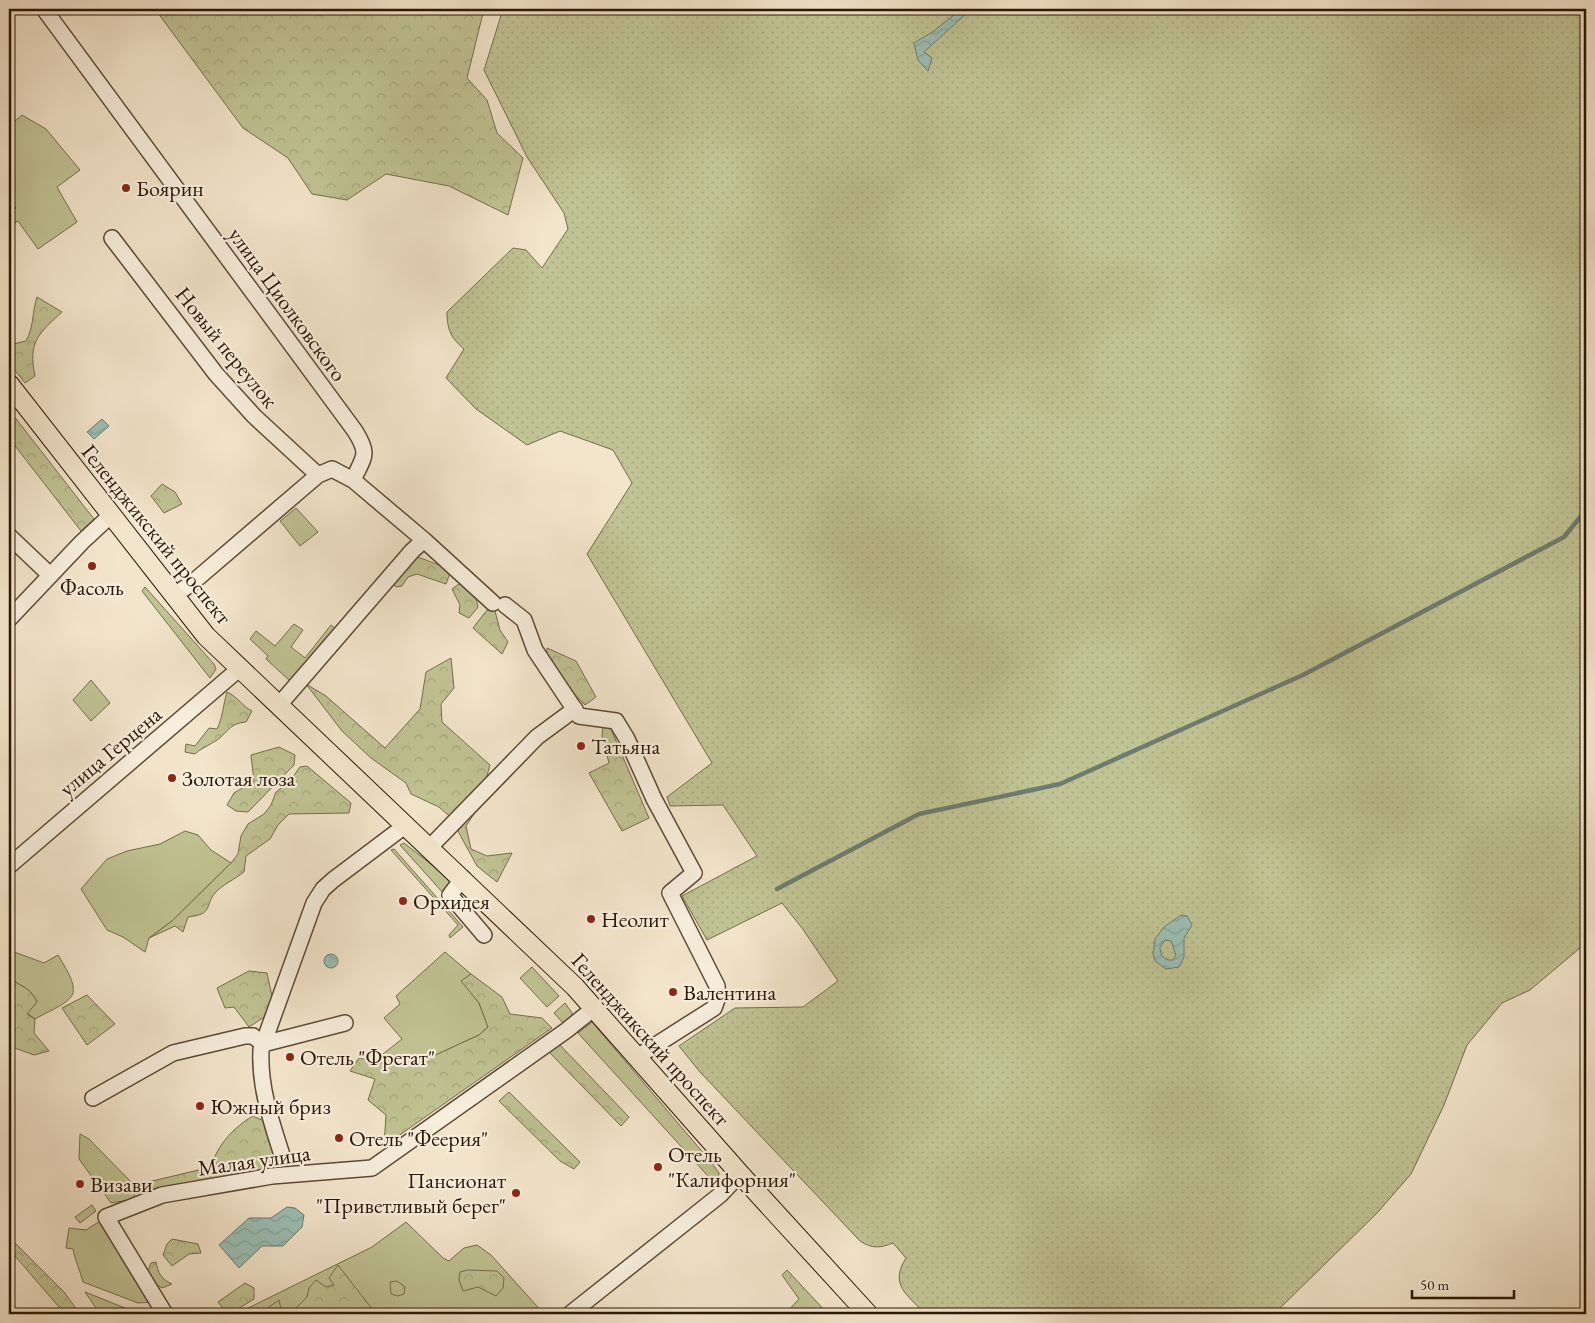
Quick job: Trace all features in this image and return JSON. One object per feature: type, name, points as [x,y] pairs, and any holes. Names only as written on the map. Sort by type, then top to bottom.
[{"type":"main road","name":"Геленджикский проспект","points":[[9,384],[110,516],[206,636],[463,878],[568,980],[740,1174],[868,1314]]},
{"type":"street","name":"улица Циолковского","points":[[44,9],[355,431],[365,447],[365,454],[353,480]]},
{"type":"street","name":"Новый переулок","points":[[112,238],[216,374],[260,422],[318,475]]},
{"type":"street","points":[[173,596],[192,583],[318,475],[332,469],[353,480],[499,604],[524,620],[535,650],[579,716],[616,721],[627,739],[654,798],[694,873],[670,893],[718,986],[718,997],[714,1008],[637,1058]]},
{"type":"street","points":[[9,619],[50,575],[110,516]]},
{"type":"street","points":[[9,536],[50,575]]},
{"type":"street","points":[[279,706],[412,550],[424,540]]},
{"type":"street","name":"улица Герцена","points":[[9,866],[239,669]]},
{"type":"street","points":[[430,848],[537,737],[575,709]]},
{"type":"street","points":[[283,1158],[268,1108],[260,1062],[263,1044],[314,903],[323,889],[406,825]]},
{"type":"street","points":[[463,878],[450,895],[484,935]]},
{"type":"street","name":"Малая улица","points":[[165,1314],[106,1217],[162,1195],[272,1176],[372,1168],[593,1009]]},
{"type":"street","points":[[263,1044],[345,1023]]},
{"type":"street","points":[[93,1098],[173,1053],[244,1036],[253,1036],[263,1044]]},
{"type":"street","points":[[570,1314],[720,1195],[740,1174]]},
{"type":"green space","points":[[155,9],[484,9],[467,78],[487,100],[497,133],[523,158],[508,215],[449,186],[386,174],[347,200],[312,194],[288,158],[243,128]]},
{"type":"green space","points":[[503,9],[1586,9],[1586,943],[1530,990],[1502,1003],[1467,1045],[1444,1105],[1411,1174],[1377,1213],[1274,1314],[925,1314],[902,1289],[899,1275],[906,1258],[893,1243],[876,1247],[860,1241],[700,1072],[679,1046],[735,1008],[803,1007],[838,981],[802,928],[782,903],[707,940],[682,896],[757,856],[723,805],[670,806],[667,797],[712,763],[587,554],[632,483],[613,450],[560,431],[527,445],[476,409],[446,378],[464,349],[451,333],[447,312],[513,248],[526,250],[542,268],[568,229],[564,213],[527,157],[484,70]]},
{"type":"green space","points":[[22,115],[46,129],[80,170],[57,187],[77,222],[38,249],[18,221],[9,227],[9,213],[16,208],[9,198],[9,126]]},
{"type":"green space","points":[[37,297],[62,312],[47,326],[37,340],[33,355],[35,376],[25,383],[9,363],[9,345],[26,341]]},
{"type":"green space","points":[[10,411],[94,519],[81,531],[9,438]]},
{"type":"green space","points":[[162,484],[175,492],[182,504],[164,513],[151,496]]},
{"type":"green space","points":[[296,508],[318,532],[300,546],[280,521]]},
{"type":"green space","points":[[411,556],[444,566],[450,573],[446,584],[417,574],[408,577],[402,586],[396,587],[392,582]]},
{"type":"green space","points":[[459,584],[472,593],[477,603],[478,607],[469,618],[459,613],[460,605],[452,589]]},
{"type":"green space","points":[[145,587],[214,664],[216,669],[210,678],[142,591]]},
{"type":"green space","points":[[487,610],[495,611],[500,630],[508,642],[502,654],[473,628]]},
{"type":"green space","points":[[294,624],[303,630],[291,647],[305,658],[331,625],[336,629],[290,681],[266,659],[268,656],[250,639],[256,631],[275,646]]},
{"type":"green space","points":[[547,648],[576,661],[596,697],[585,705],[546,664]]},
{"type":"green space","points":[[451,658],[454,688],[441,704],[442,722],[490,765],[478,808],[466,826],[471,849],[487,856],[512,853],[497,882],[477,866],[459,833],[455,821],[439,807],[411,794],[406,783],[371,758],[342,731],[306,684],[326,696],[385,748],[420,709],[426,672]]},
{"type":"green space","points":[[91,680],[110,703],[91,721],[73,700]]},
{"type":"green space","points":[[227,692],[252,711],[246,722],[231,727],[217,740],[195,754],[185,752],[186,744],[195,746],[209,728],[217,729],[221,720]]},
{"type":"green space","points":[[608,722],[649,818],[622,831],[589,773],[609,763],[602,736],[603,726]]},
{"type":"green space","points":[[279,747],[295,755],[294,765],[248,812],[236,811],[227,805],[234,793],[254,781],[251,755]]},
{"type":"green space","points":[[307,766],[351,803],[349,813],[289,814],[278,825],[270,839],[246,856],[244,872],[215,893],[205,912],[188,917],[183,932],[175,926],[149,938],[172,921],[231,863],[238,854],[241,836],[248,824],[264,814],[271,805],[276,792],[289,782],[300,767]]},
{"type":"green space","points":[[185,831],[198,835],[211,850],[231,863],[172,921],[149,938],[145,952],[123,937],[107,930],[81,889],[107,859],[127,851],[160,844]]},
{"type":"green space","points":[[404,843],[450,879],[452,884],[444,894],[400,845]]},
{"type":"green space","points":[[394,849],[463,927],[450,938],[449,935],[458,925],[391,850]]},
{"type":"green space","points":[[9,950],[44,963],[58,955],[72,980],[72,995],[60,1006],[35,1019],[27,1013],[37,1002],[34,996],[9,976]]},
{"type":"green space","points":[[445,952],[471,974],[462,981],[479,1003],[488,1027],[479,1035],[416,1064],[374,1061],[402,1039],[384,1018],[400,1004],[396,996]]},
{"type":"green space","points":[[532,967],[559,996],[547,1007],[520,978]]},
{"type":"green space","points":[[249,971],[267,973],[275,1010],[249,1027],[234,1007],[225,1008],[217,988]]},
{"type":"green space","points":[[471,974],[502,997],[510,1014],[542,1018],[552,1028],[384,1146],[386,1115],[368,1100],[375,1079],[350,1071],[359,1058],[382,1063],[416,1064],[479,1035],[488,1027],[479,1003],[461,981]]},
{"type":"green space","points":[[9,976],[34,996],[37,1002],[27,1014],[35,1019],[34,1033],[49,1051],[34,1055],[9,1046]]},
{"type":"green space","points":[[87,995],[115,1024],[87,1045],[62,1008]]},
{"type":"green space","points":[[565,1003],[572,1013],[571,1018],[564,1024],[554,1013]]},
{"type":"green space","points":[[592,1022],[711,1162],[719,1173],[717,1186],[578,1033]]},
{"type":"green space","points":[[559,1044],[629,1117],[621,1126],[549,1052]]},
{"type":"green space","points":[[509,1092],[580,1162],[574,1169],[560,1161],[499,1101]]},
{"type":"green space","points":[[253,1116],[266,1122],[281,1165],[278,1172],[144,1195],[135,1193],[133,1184],[211,1167],[217,1151],[227,1137]]},
{"type":"green space","points":[[80,1134],[89,1139],[133,1184],[135,1199],[111,1203],[79,1159]]},
{"type":"green space","points":[[92,1205],[96,1211],[80,1223],[75,1217]]},
{"type":"green space","points":[[103,1219],[152,1302],[138,1303],[83,1282],[73,1249],[66,1248],[69,1228],[86,1230]]},
{"type":"green space","points":[[406,1222],[443,1258],[449,1261],[464,1248],[477,1245],[491,1255],[544,1314],[236,1314],[372,1247]]},
{"type":"green space","points":[[9,1237],[64,1292],[80,1314],[65,1314],[9,1249]]},
{"type":"green space","points":[[172,1239],[198,1244],[201,1253],[189,1254],[172,1266],[163,1255],[167,1244]]},
{"type":"green space","points":[[156,1262],[161,1275],[172,1284],[162,1288],[150,1278],[149,1268],[151,1263]]},
{"type":"green space","points":[[338,1265],[376,1314],[290,1314],[307,1297],[309,1288],[316,1280],[326,1287],[334,1285],[329,1278]]},
{"type":"green space","points":[[468,1270],[497,1271],[504,1278],[503,1288],[496,1296],[478,1287],[463,1291],[459,1280],[460,1272]]},
{"type":"green space","points":[[787,1270],[828,1314],[785,1314],[799,1299],[782,1275]]},
{"type":"green space","points":[[397,1281],[405,1287],[404,1294],[398,1296],[391,1294],[390,1282]]},
{"type":"green space","points":[[245,1283],[254,1288],[254,1299],[238,1309],[225,1311],[218,1302]]},
{"type":"green space","points":[[85,1292],[130,1310],[132,1314],[100,1314]]},
{"type":"green space","points":[[279,1300],[282,1314],[259,1314]]},
{"type":"water","points":[[961,9],[968,12],[924,52],[932,58],[928,71],[918,60],[914,43],[934,31]]},
{"type":"water","points":[[102,419],[109,426],[94,439],[87,432]]},
{"type":"water","points":[[1181,915],[1187,916],[1192,925],[1184,938],[1184,957],[1179,967],[1166,969],[1155,961],[1153,954],[1155,939],[1164,927]],"holes":[[[1165,940],[1171,941],[1176,955],[1173,960],[1165,958],[1160,950]]]},
{"type":"water","points":[[331,954],[336,956],[338,961],[336,966],[331,968],[326,966],[324,961],[326,956]]},
{"type":"water","points":[[287,1207],[295,1208],[304,1215],[302,1227],[283,1246],[262,1246],[239,1268],[219,1245],[249,1218],[271,1218]]},
{"type":"waterway","points":[[777,889],[919,814],[1060,784],[1303,675],[1564,537],[1586,510]]},
{"type":"place","name":"Боярин","points":[[126,188]]},
{"type":"place","name":"Фасоль","points":[[92,566]]},
{"type":"place","name":"Татьяна","points":[[581,746]]},
{"type":"place","name":"Золотая лоза","points":[[172,778]]},
{"type":"place","name":"Орхидея","points":[[403,901]]},
{"type":"place","name":"Неолит","points":[[591,919]]},
{"type":"place","name":"Валентина","points":[[673,992]]},
{"type":"place","name":"Отель \"Фрегат\"","points":[[290,1057]]},
{"type":"place","name":"Южный бриз","points":[[200,1106]]},
{"type":"place","name":"Отель \"Феерия\"","points":[[339,1138]]},
{"type":"place","name":"Отель \"Калифорния\"","points":[[658,1167]]},
{"type":"place","name":"Визави","points":[[80,1184]]},
{"type":"place","name":"Пансионат \"Приветливый берег\"","points":[[516,1193]]}]
